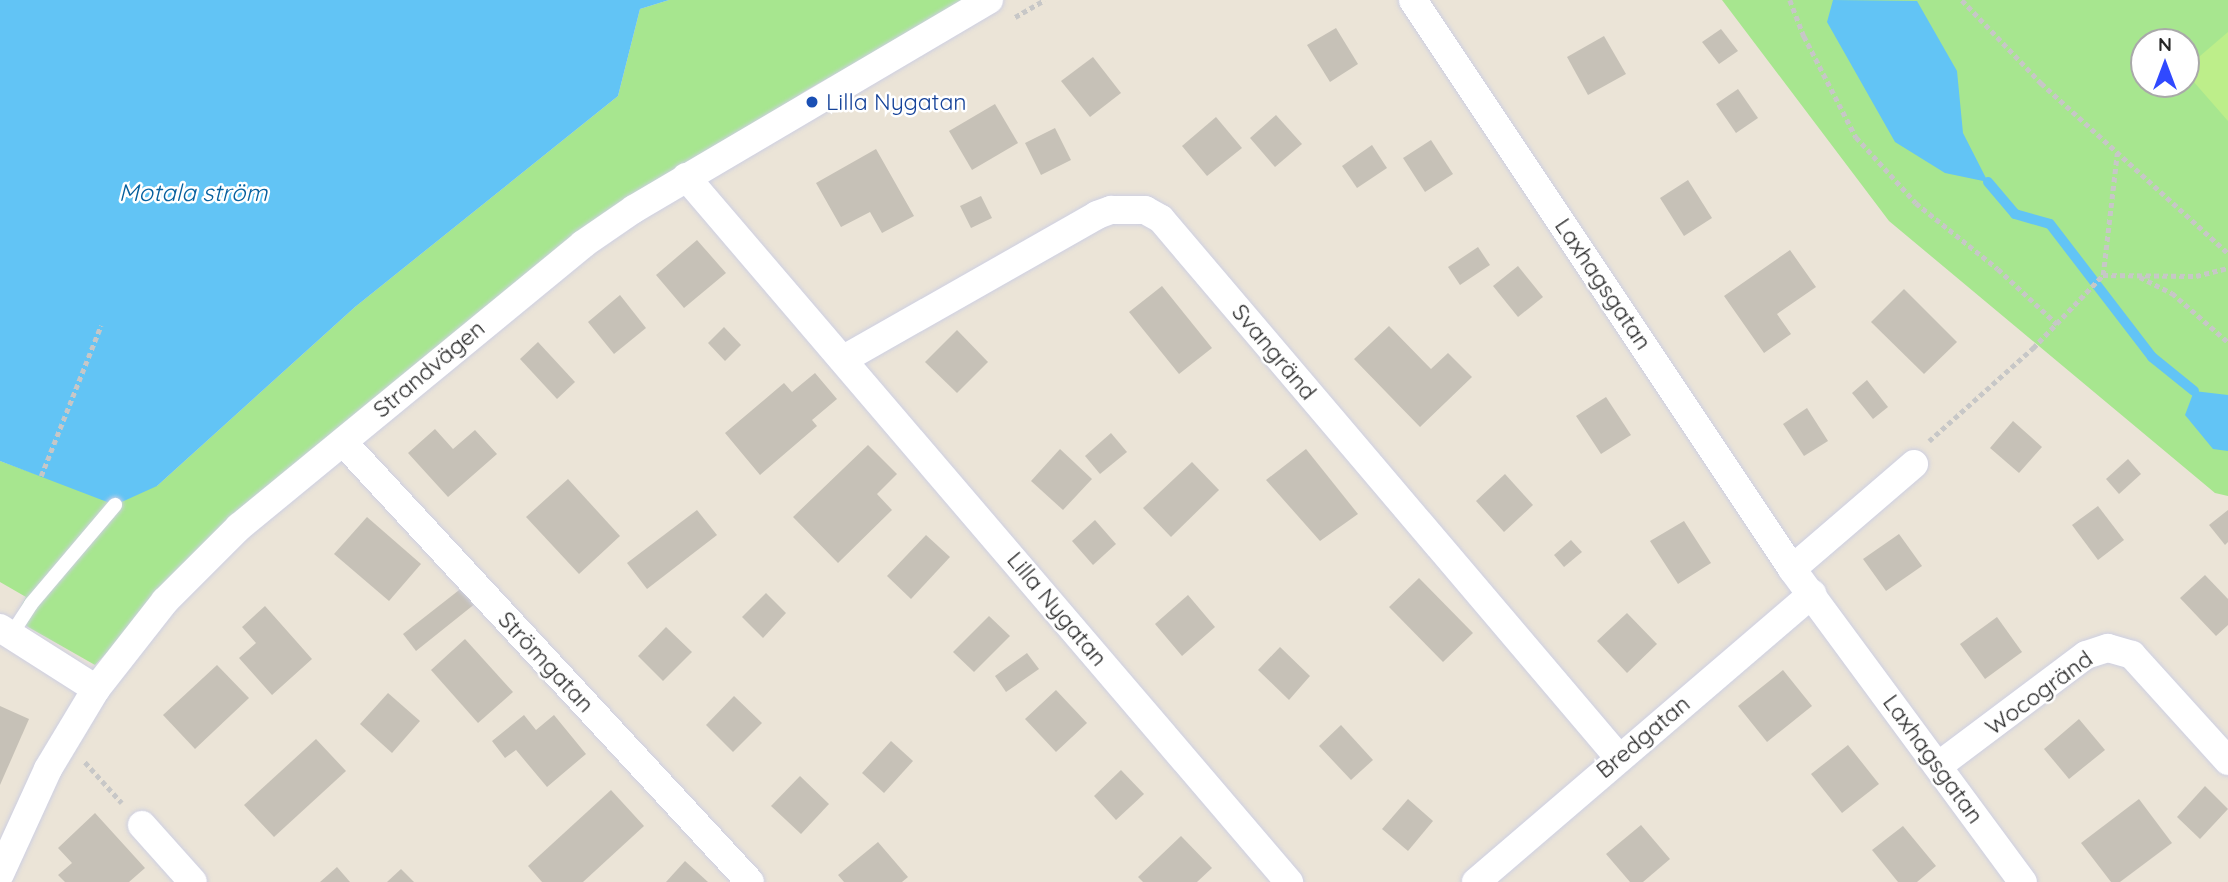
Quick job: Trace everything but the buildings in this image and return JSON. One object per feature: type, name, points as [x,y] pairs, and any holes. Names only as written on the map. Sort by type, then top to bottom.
[{"type":"street","name":"Strandvägen","points":[[0,874],[48,769],[96,688],[137,634],[203,561],[583,244],[686,177],[989,0]]},
{"type":"street","name":"Laxhagsgatan","points":[[1413,0],[1792,569],[2023,882]]},
{"type":"street","name":"Lilla Nygatan","points":[[686,177],[1289,882]]},
{"type":"street","name":"Svangränd","points":[[844,359],[1097,215],[1111,210],[1145,210],[1161,219],[1619,758]]},
{"type":"street","name":"Strömgatan","points":[[343,442],[750,882]]},
{"type":"street","points":[[1792,569],[1914,464]]},
{"type":"street","name":"Bredgatan","points":[[1476,882],[1812,594]]},
{"type":"street","points":[[6,632],[96,688]]},
{"type":"street","name":"Wocogränd","points":[[1938,766],[2086,656],[2108,648],[2120,649],[2133,656],[2228,761]]},
{"type":"street","points":[[142,825],[193,882]]},
{"type":"lane","points":[[6,632],[115,505]]},
{"type":"path","points":[[1010,20],[1044,0]]},
{"type":"path","points":[[1790,0],[1804,36],[1856,137],[1916,203],[1998,269],[2057,324]]},
{"type":"path","points":[[1962,0],[2041,83],[2228,253]]},
{"type":"path","points":[[1914,464],[1919,449],[2057,324],[2103,275],[2117,154]]},
{"type":"path","points":[[2103,275],[2196,276],[2228,268]]},
{"type":"path","points":[[2136,275],[2172,293],[2228,342]]},
{"type":"path","points":[[41,476],[100,325]]},
{"type":"path","points":[[79,774],[91,751]]},
{"type":"path","points":[[85,762],[142,825]]},
{"type":"green space","points":[[669,0],[968,0],[807,90],[517,282],[181,576],[95,665],[14,619],[26,597],[0,582],[0,461],[41,476],[157,486],[355,307],[618,96],[640,9]]},
{"type":"green space","points":[[1722,0],[2228,0],[2228,496],[2215,493],[1889,221]]},
{"type":"green space","points":[[2228,32],[2228,121],[2200,89],[2200,56]]},
{"type":"water","name":"Motala ström","points":[[0,0],[669,0],[640,9],[618,96],[355,307],[157,486],[115,505],[0,461]]},
{"type":"water","points":[[1833,0],[1917,1],[1957,71],[1963,133],[1988,182],[1945,173],[1895,142],[1827,22]]},
{"type":"water","points":[[2194,391],[2228,395],[2228,451],[2213,449],[2185,415]]},
{"type":"waterway","points":[[1988,182],[2015,214],[2050,224],[2152,357],[2194,391]]},
{"type":"place","name":"Lilla Nygatan","points":[[812,102]]}]
